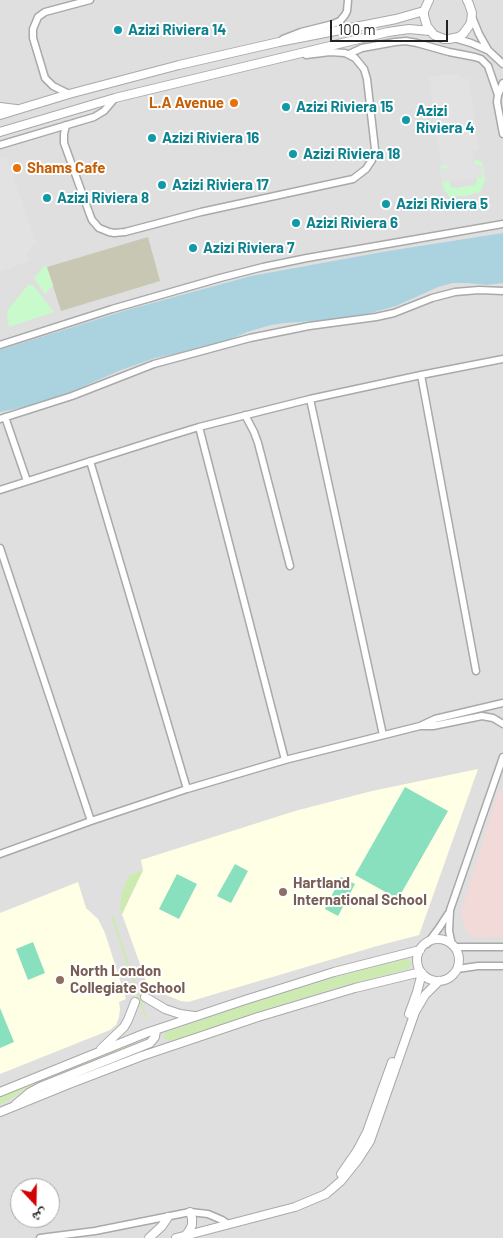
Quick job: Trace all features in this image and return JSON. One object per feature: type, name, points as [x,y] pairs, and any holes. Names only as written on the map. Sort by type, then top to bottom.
[{"type":"street","points":[[69,94],[53,86],[44,78],[33,38],[33,29],[38,17],[45,12],[90,0]]},
{"type":"street","points":[[279,42],[301,32],[340,21],[347,11],[348,0]]},
{"type":"street","points":[[429,0],[424,11],[424,21],[430,31],[444,39],[454,38],[467,30],[474,0]]},
{"type":"street","points":[[467,0],[479,34],[488,50],[503,64]]},
{"type":"street","points":[[0,115],[179,64],[396,19],[424,11]]},
{"type":"street","points":[[0,132],[115,98],[287,56],[398,30],[419,29],[430,31]]},
{"type":"street","points":[[454,38],[488,50]]},
{"type":"street","points":[[349,54],[362,48],[406,41],[481,59],[488,66],[498,94],[503,134]]},
{"type":"street","points":[[66,125],[64,142],[92,220],[99,228],[114,233],[125,232],[201,212],[291,192],[348,181],[358,176],[372,160],[375,144],[364,69],[349,54],[335,51],[287,56]]},
{"type":"street","points":[[498,94],[503,83]]},
{"type":"street","points":[[0,145],[88,119],[108,107],[115,98]]},
{"type":"street","points":[[0,107],[18,109]]},
{"type":"street","points":[[0,345],[112,309],[263,267],[503,224]]},
{"type":"street","points":[[26,481],[3,418],[72,396],[154,364],[250,338],[292,329],[376,318],[454,292],[503,291]]},
{"type":"street","points":[[0,490],[199,427],[245,415],[310,399],[503,359]]},
{"type":"street","points":[[421,375],[476,671]]},
{"type":"street","points":[[310,399],[383,735]]},
{"type":"street","points":[[245,415],[258,443],[290,566]]},
{"type":"street","points":[[199,427],[285,760]]},
{"type":"street","points":[[90,461],[187,789]]},
{"type":"street","points":[[0,548],[91,821]]},
{"type":"street","points":[[0,854],[187,789],[285,760],[503,703]]},
{"type":"street","points":[[420,726],[433,726],[482,716],[493,718],[503,724]]},
{"type":"street","points":[[0,1092],[146,1033],[334,972],[420,950],[439,928],[450,910],[503,757]]},
{"type":"street","points":[[176,1238],[295,1208],[332,1190],[346,1176],[370,1141],[415,1012],[424,995],[439,981],[450,977],[457,968],[459,957],[453,946],[449,924],[450,910]]},
{"type":"street","points":[[426,944],[440,940],[448,942],[453,946],[503,947]]},
{"type":"street","points":[[420,950],[418,963],[422,972],[432,980],[439,981]]},
{"type":"street","points":[[457,968],[503,966]]},
{"type":"street","points":[[0,1112],[163,1049],[258,1017],[342,992],[422,972]]},
{"type":"street","points":[[318,1197],[345,1169],[365,1137],[415,999],[422,972]]},
{"type":"street","points":[[145,997],[165,1009],[196,1017]]},
{"type":"street","points":[[98,1052],[124,1027],[136,1002]]},
{"type":"street","points":[[156,1030],[163,1049]]},
{"type":"street","points":[[15,1106],[34,1089],[150,1043],[155,1037],[156,1030]]},
{"type":"street","points":[[146,1033],[153,1053]]},
{"type":"street","points":[[40,1238],[95,1231],[190,1212],[208,1214],[228,1224]]},
{"type":"street","points":[[185,1236],[192,1225],[190,1212]]},
{"type":"street","points":[[149,1238],[162,1226],[168,1217]]},
{"type":"shaded area","points":[[0,0],[503,0],[503,1238],[0,1238]]},
{"type":"shaded area","points":[[459,74],[462,78],[469,79],[479,150],[473,151],[474,163],[481,165],[483,177],[443,182],[441,169],[447,168],[447,165],[441,165],[429,76]]},
{"type":"shaded area","points":[[7,158],[37,244],[31,246],[27,254],[29,261],[0,272],[0,160]]},
{"type":"shaded area","points":[[148,237],[160,281],[61,311],[47,267]]},
{"type":"shaded area","name":"Hartland International School","points":[[478,769],[419,935],[188,1002],[181,1001],[157,990],[150,992],[122,914],[143,870],[141,860],[295,811],[372,791]]},
{"type":"shaded area","points":[[503,791],[503,937],[478,938],[473,937],[465,929],[461,913],[498,793]]},
{"type":"shaded area","name":"North London Collegiate School","points":[[78,882],[86,908],[98,919],[105,933],[126,999],[119,1002],[119,1017],[116,1025],[110,1030],[0,1074],[0,913]]},
{"type":"green space","points":[[474,161],[482,162],[485,180],[480,192],[450,198],[443,187],[440,166],[447,165],[448,168],[443,182],[450,181],[451,187],[456,188],[474,185],[477,178],[483,177],[481,166],[475,164]]},
{"type":"green space","points":[[46,265],[53,285],[45,294],[34,278]]},
{"type":"green space","points":[[28,285],[33,285],[54,312],[9,327],[7,311]]},
{"type":"green space","points":[[405,787],[448,811],[398,899],[355,875]]},
{"type":"green space","points":[[235,864],[248,871],[231,903],[217,896]]},
{"type":"green space","points":[[143,870],[122,914],[120,909],[121,896],[126,881],[129,876]]},
{"type":"green space","points":[[177,874],[197,884],[179,919],[159,909]]},
{"type":"green space","points":[[341,877],[355,884],[338,916],[325,909]]},
{"type":"green space","points":[[113,916],[147,1018],[145,1018],[111,917]]},
{"type":"green space","points":[[33,942],[45,973],[28,980],[16,949]]},
{"type":"green space","points":[[405,959],[411,962],[411,966],[408,969],[257,1012],[171,1041],[166,1040],[164,1037],[164,1034],[167,1032],[253,1002]]},
{"type":"green space","points":[[0,1008],[14,1042],[0,1048]]},
{"type":"green space","points":[[134,1043],[135,1047],[24,1090],[0,1105],[0,1095]]},
{"type":"water","points":[[503,233],[503,283],[487,285],[453,283],[438,287],[396,306],[367,314],[340,319],[271,325],[247,332],[213,346],[155,358],[121,370],[64,395],[34,405],[0,412],[0,350],[127,310],[251,276],[388,251]]},
{"type":"place","name":"Azizi Riviera 14","points":[[118,30]]},
{"type":"place","name":"L.A Avenue","points":[[234,103]]},
{"type":"place","name":"Azizi Riviera 15","points":[[286,107]]},
{"type":"place","name":"Azizi Riviera 4","points":[[406,120]]},
{"type":"place","name":"Azizi Riviera 16","points":[[152,138]]},
{"type":"place","name":"Azizi Riviera 18","points":[[293,154]]},
{"type":"place","name":"Shams Cafe","points":[[17,168]]},
{"type":"place","name":"Azizi Riviera 17","points":[[162,185]]},
{"type":"place","name":"Azizi Riviera 8","points":[[47,198]]},
{"type":"place","name":"Azizi Riviera 5","points":[[386,204]]},
{"type":"place","name":"Azizi Riviera 6","points":[[296,223]]},
{"type":"place","name":"Azizi Riviera 7","points":[[193,248]]},
{"type":"place","name":"Hartland International School","points":[[283,892]]},
{"type":"place","name":"North London Collegiate School","points":[[60,980]]}]
